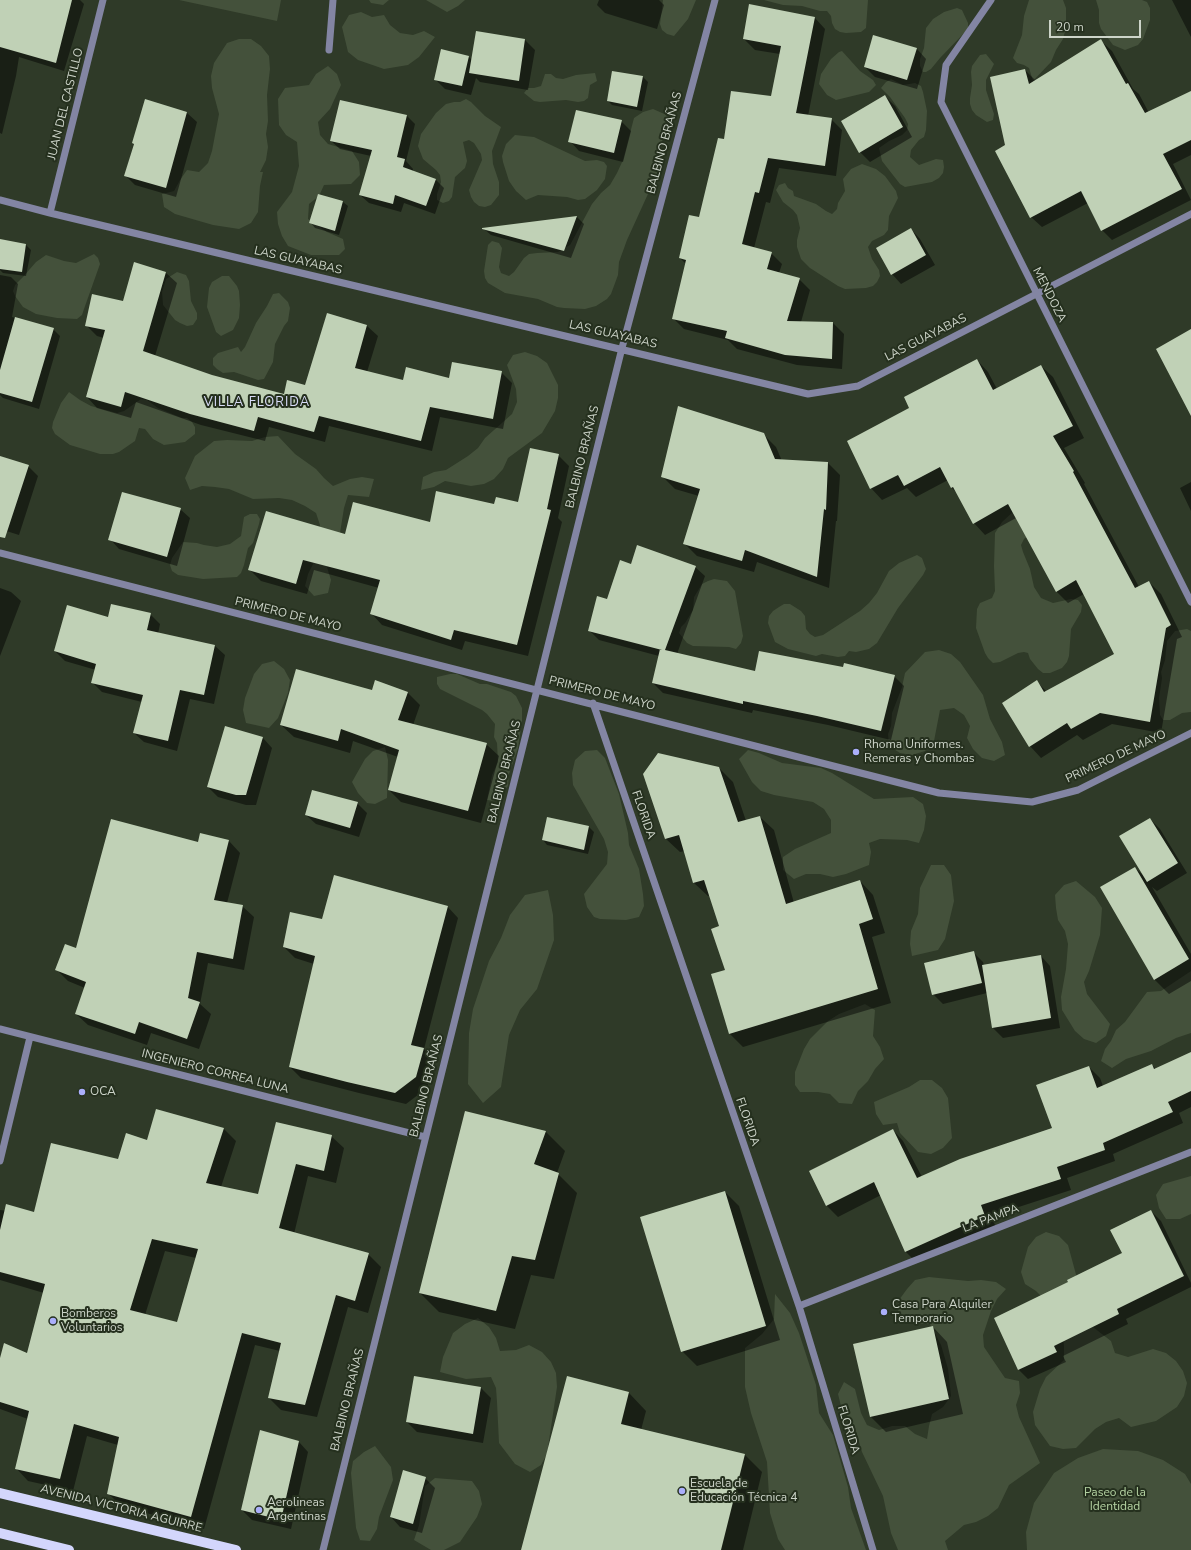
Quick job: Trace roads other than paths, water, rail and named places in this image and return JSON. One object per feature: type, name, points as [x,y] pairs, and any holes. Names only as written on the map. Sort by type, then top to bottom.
[{"type":"main road","name":"AVENIDA VICTORIA AGUIRRE","points":[[0,1493],[236,1550]]},
{"type":"main road","points":[[0,1533],[69,1550]]},
{"type":"street","name":"JUAN DEL CASTILLO","points":[[50,213],[103,0]]},
{"type":"street","points":[[329,50],[333,0]]},
{"type":"street","name":"BALBINO BRAÑAS","points":[[323,1550],[622,348],[715,0]]},
{"type":"street","name":"MENDOZA","points":[[991,0],[946,65],[941,102],[1191,602]]},
{"type":"street","name":"LAS GUAYABAS","points":[[0,200],[622,348],[808,394],[858,386],[1191,214]]},
{"type":"street","name":"PRIMERO DE MAYO","points":[[0,553],[593,703],[939,793],[1032,802],[1078,790],[1191,733]]},
{"type":"street","name":"FLORIDA","points":[[593,703],[799,1306],[873,1550]]},
{"type":"street","name":"INGENIERO CORREA LUNA","points":[[0,1029],[425,1137]]},
{"type":"street","points":[[0,1161],[30,1037]]},
{"type":"street","name":"LA PAMPA","points":[[799,1306],[1191,1152]]},
{"type":"place","name":"Rhoma Uniformes. Remeras y Chombas","points":[[856,752]]},
{"type":"place","name":"OCA","points":[[82,1092]]},
{"type":"place","name":"Casa Para Alquiler Temporario","points":[[884,1312]]},
{"type":"place","name":"Bomberos Voluntarios","points":[[53,1321]]},
{"type":"place","name":"Escuela de Educación Técnica 4","points":[[682,1491]]},
{"type":"place","name":"Aerolineas Argentinas","points":[[259,1510]]},
{"type":"district","name":"VILLA FLORIDA","points":[[257,403]]},
{"type":"park label","name":"Paseo de la Identidad","points":[[1115,1500]]}]
